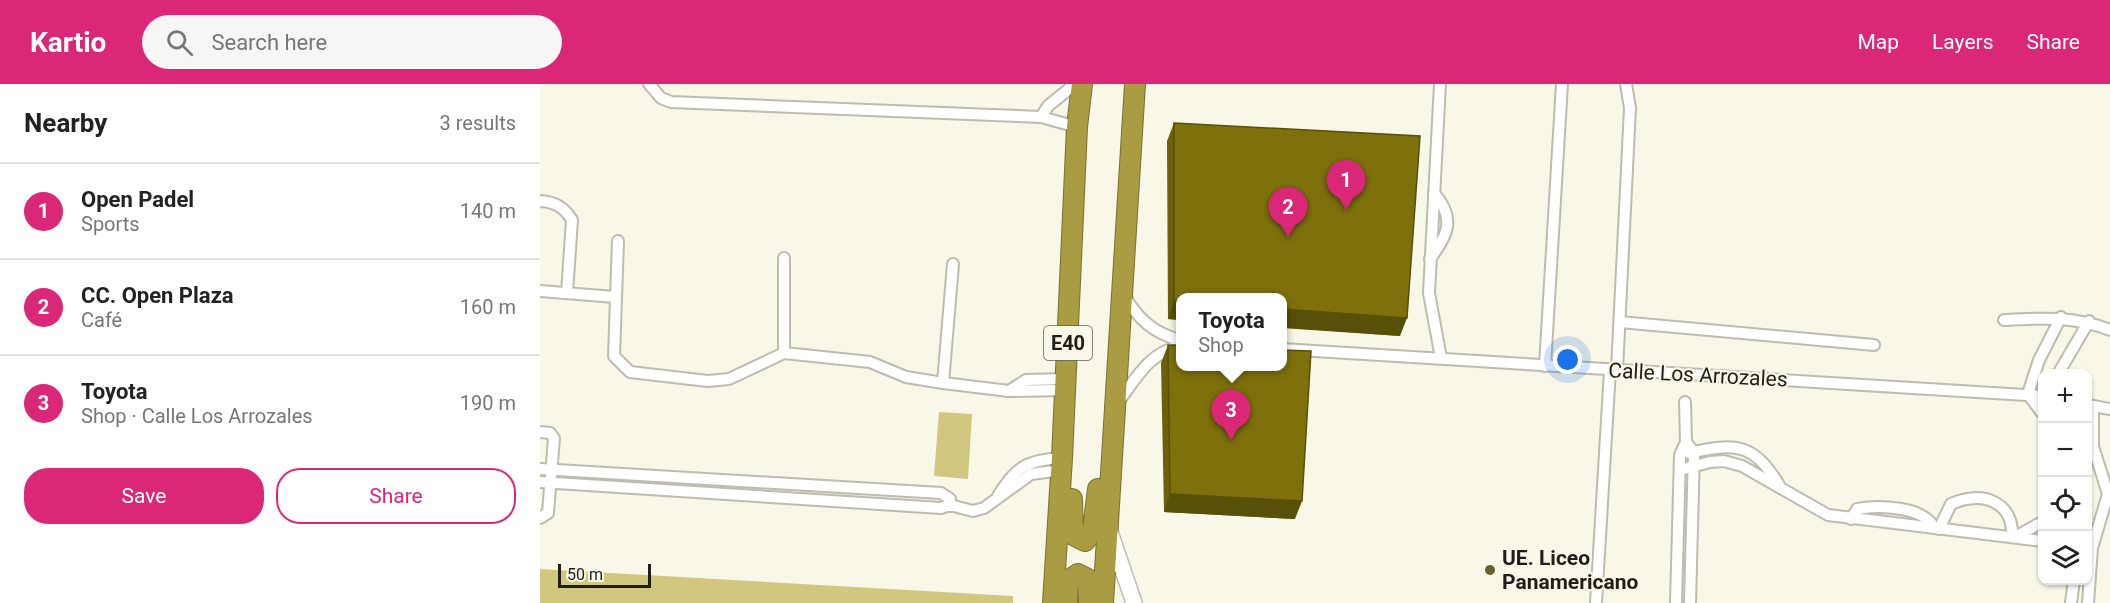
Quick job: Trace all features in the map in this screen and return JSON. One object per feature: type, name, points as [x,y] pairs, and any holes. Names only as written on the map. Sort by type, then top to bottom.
[{"type":"highway","name":"E40","points":[[1053,603],[1066,385],[1077,127],[1082,84]]},
{"type":"highway","name":"E40","points":[[1103,603],[1135,84]]},
{"type":"highway","points":[[1062,464],[1073,478],[1073,535],[1085,541],[1093,530],[1103,441],[1115,406]]},
{"type":"highway","points":[[1067,603],[1068,581],[1078,574],[1088,579],[1089,603]]},
{"type":"main road","points":[[1108,524],[1134,603]]},
{"type":"street","points":[[649,84],[661,98],[671,102],[1041,117],[1077,127]]},
{"type":"street","points":[[1041,117],[1058,97],[1075,84]]},
{"type":"street","points":[[1440,84],[1430,260],[1431,310],[1441,358]]},
{"type":"street","points":[[1545,366],[1562,84]]},
{"type":"street","points":[[1596,603],[1614,370],[1620,322],[1630,108],[1626,84]]},
{"type":"street","points":[[1055,121],[1058,97]]},
{"type":"street","points":[[1430,260],[1447,235],[1448,226],[1446,212],[1434,193]]},
{"type":"street","points":[[540,201],[556,204],[566,210],[572,220],[567,293]]},
{"type":"street","points":[[618,241],[614,356],[630,372],[708,381],[729,379],[784,353],[870,362],[906,377],[1009,391],[1026,380],[1066,385]]},
{"type":"street","points":[[784,258],[784,353]]},
{"type":"street","points":[[943,383],[953,264]]},
{"type":"street","points":[[540,291],[615,297]]},
{"type":"street","points":[[1123,294],[1142,321],[1164,336],[1176,339]]},
{"type":"street","points":[[2004,320],[2061,317],[2089,321],[2110,330]]},
{"type":"street","points":[[2038,407],[2028,394],[2038,360],[2061,317]]},
{"type":"street","points":[[2061,369],[2089,321]]},
{"type":"street","points":[[1620,322],[1874,345]]},
{"type":"street","points":[[1115,406],[1154,356],[1176,347]]},
{"type":"street","name":"Calle Los Arrozales","points":[[1287,349],[2038,395]]},
{"type":"street","points":[[1676,603],[1680,455],[1686,442],[1685,402]]},
{"type":"street","points":[[2092,405],[2110,409]]},
{"type":"street","points":[[2091,423],[2093,446],[2109,495],[2092,542]]},
{"type":"street","points":[[540,432],[550,432],[554,438],[552,470],[545,483],[548,513],[540,518]]},
{"type":"street","points":[[1686,442],[1694,452],[1690,603]]},
{"type":"street","points":[[1680,455],[1726,446],[1750,452],[1761,458],[1779,486]]},
{"type":"street","points":[[1680,470],[1724,461],[1742,466],[1779,486],[1817,511],[1851,519],[1857,509],[1890,508],[1926,517],[1936,528],[2038,540]]},
{"type":"street","points":[[545,483],[941,508],[950,505],[973,512],[984,508],[1031,474],[1062,464]]},
{"type":"street","points":[[540,469],[941,493],[950,499],[950,505]]},
{"type":"street","points":[[2092,473],[2100,472]]},
{"type":"street","points":[[614,487],[616,474]]},
{"type":"street","points":[[660,490],[661,477]]},
{"type":"street","points":[[708,480],[708,493]]},
{"type":"street","points":[[798,499],[799,485]]},
{"type":"street","points":[[883,504],[884,490]]},
{"type":"street","points":[[1936,528],[1951,504],[1975,498],[1990,500],[2008,512],[2013,523],[2014,537]]},
{"type":"street","points":[[2014,537],[2038,525]]},
{"type":"street","points":[[1677,543],[1691,543]]},
{"type":"street","points":[[2071,603],[2073,585]]},
{"type":"street","points":[[2088,603],[2089,585]]},
{"type":"shaded area","points":[[939,412],[972,414],[968,479],[934,476]]},
{"type":"shaded area","points":[[540,569],[1013,596],[1013,603],[540,603]]},
{"type":"building","points":[[1174,123],[1420,136],[1407,318],[1287,309],[1287,293],[1176,293],[1176,301],[1174,301]]},
{"type":"building","points":[[1168,345],[1176,345],[1176,371],[1287,371],[1287,350],[1311,351],[1302,501],[1170,494]]},
{"type":"place","name":"Open Padel","points":[[1346,210]]},
{"type":"place","name":"CC. Open Plaza","points":[[1288,237]]},
{"type":"place","name":"Toyota","points":[[1231,440]]},
{"type":"place","name":"UE. Liceo Panamericano","points":[[1490,570]]}]
